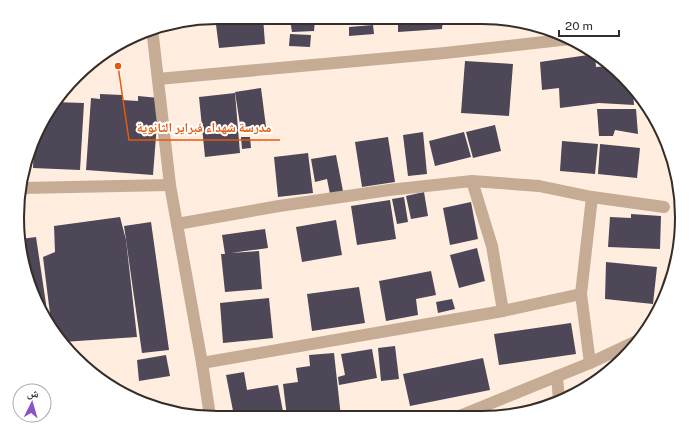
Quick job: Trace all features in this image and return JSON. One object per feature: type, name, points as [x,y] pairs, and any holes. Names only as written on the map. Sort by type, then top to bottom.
[{"type":"street","points":[[153,35],[170,185],[209,411]]},
{"type":"street","points":[[158,79],[445,53],[559,40]]},
{"type":"street","points":[[177,224],[286,205],[389,190],[472,181],[539,186],[592,197],[664,207]]},
{"type":"street","points":[[472,181],[492,246],[503,311]]},
{"type":"street","points":[[27,188],[170,185]]},
{"type":"street","points":[[590,363],[582,294],[592,197]]},
{"type":"street","points":[[202,363],[503,311],[582,294]]},
{"type":"street","points":[[472,411],[590,363],[626,346]]},
{"type":"street","points":[[557,376],[559,395]]},
{"type":"building","points":[[216,24],[264,24],[265,44],[219,48]]},
{"type":"building","points":[[291,24],[315,24],[314,31],[292,32]]},
{"type":"building","points":[[398,24],[442,24],[442,29],[398,32]]},
{"type":"building","points":[[373,25],[374,34],[349,36],[349,27]]},
{"type":"building","points":[[290,34],[311,35],[310,47],[289,46]]},
{"type":"building","points":[[586,55],[596,62],[596,67],[602,67],[627,90],[633,98],[634,105],[599,103],[560,108],[559,88],[542,90],[540,62]]},
{"type":"building","points":[[465,61],[513,64],[509,116],[461,113]]},
{"type":"building","points":[[261,88],[266,127],[241,131],[235,92]]},
{"type":"building","points":[[235,93],[240,153],[205,157],[199,97]]},
{"type":"building","points":[[100,94],[122,95],[122,100],[138,101],[138,96],[159,98],[153,175],[86,170],[91,98],[100,99]]},
{"type":"building","points":[[62,102],[84,103],[80,170],[33,168],[33,158],[39,143],[50,121]]},
{"type":"building","points":[[597,109],[636,109],[638,134],[615,130],[613,136],[599,136]]},
{"type":"building","points":[[495,125],[501,151],[473,158],[466,132]]},
{"type":"building","points":[[423,132],[427,174],[408,176],[403,135]]},
{"type":"building","points":[[464,132],[471,157],[435,166],[429,141]]},
{"type":"building","points":[[241,137],[250,137],[251,148],[242,149]]},
{"type":"building","points":[[388,137],[395,182],[362,187],[355,142]]},
{"type":"building","points":[[562,141],[598,144],[595,174],[560,171]]},
{"type":"building","points":[[600,144],[640,148],[637,178],[598,174]]},
{"type":"building","points":[[308,153],[313,193],[278,197],[274,157]]},
{"type":"building","points":[[336,155],[343,191],[330,194],[327,179],[315,182],[311,159]]},
{"type":"building","points":[[424,192],[428,216],[411,219],[406,196]]},
{"type":"building","points":[[404,197],[408,222],[397,224],[392,199]]},
{"type":"building","points":[[390,200],[396,239],[357,245],[351,206]]},
{"type":"building","points":[[471,202],[478,239],[450,245],[443,208]]},
{"type":"building","points":[[631,214],[661,216],[660,249],[608,247],[610,217],[631,218]]},
{"type":"building","points":[[120,217],[126,240],[137,337],[69,342],[64,335],[50,314],[43,257],[55,252],[54,226]]},
{"type":"building","points":[[336,220],[342,255],[302,262],[296,227]]},
{"type":"building","points":[[151,222],[169,350],[142,353],[124,226]]},
{"type":"building","points":[[265,229],[268,248],[231,253],[259,251],[262,289],[225,292],[221,254],[225,254],[222,235]]},
{"type":"building","points":[[36,237],[46,307],[34,280],[25,238]]},
{"type":"building","points":[[477,248],[485,281],[459,288],[450,255]]},
{"type":"building","points":[[606,262],[657,267],[653,304],[605,299]]},
{"type":"building","points":[[431,271],[436,295],[416,299],[418,315],[386,321],[379,281]]},
{"type":"building","points":[[359,287],[365,323],[312,331],[307,294]]},
{"type":"building","points":[[269,298],[273,338],[223,343],[220,303]]},
{"type":"building","points":[[452,299],[455,309],[438,313],[436,302]]},
{"type":"building","points":[[571,323],[576,354],[499,365],[494,334]]},
{"type":"building","points":[[395,346],[399,379],[381,381],[378,348]]},
{"type":"building","points":[[372,349],[377,378],[339,385],[338,377],[345,375],[341,354]]},
{"type":"building","points":[[334,353],[340,411],[286,411],[283,384],[298,382],[296,368],[310,366],[309,355]]},
{"type":"building","points":[[166,355],[170,376],[139,381],[137,360]]},
{"type":"building","points":[[483,358],[490,390],[410,406],[403,374]]},
{"type":"building","points":[[244,372],[247,390],[278,385],[283,411],[233,411],[226,375]]},
{"type":"place","name":"مدرسة شهداء فبراير الثانوية","points":[[118,66]]}]
